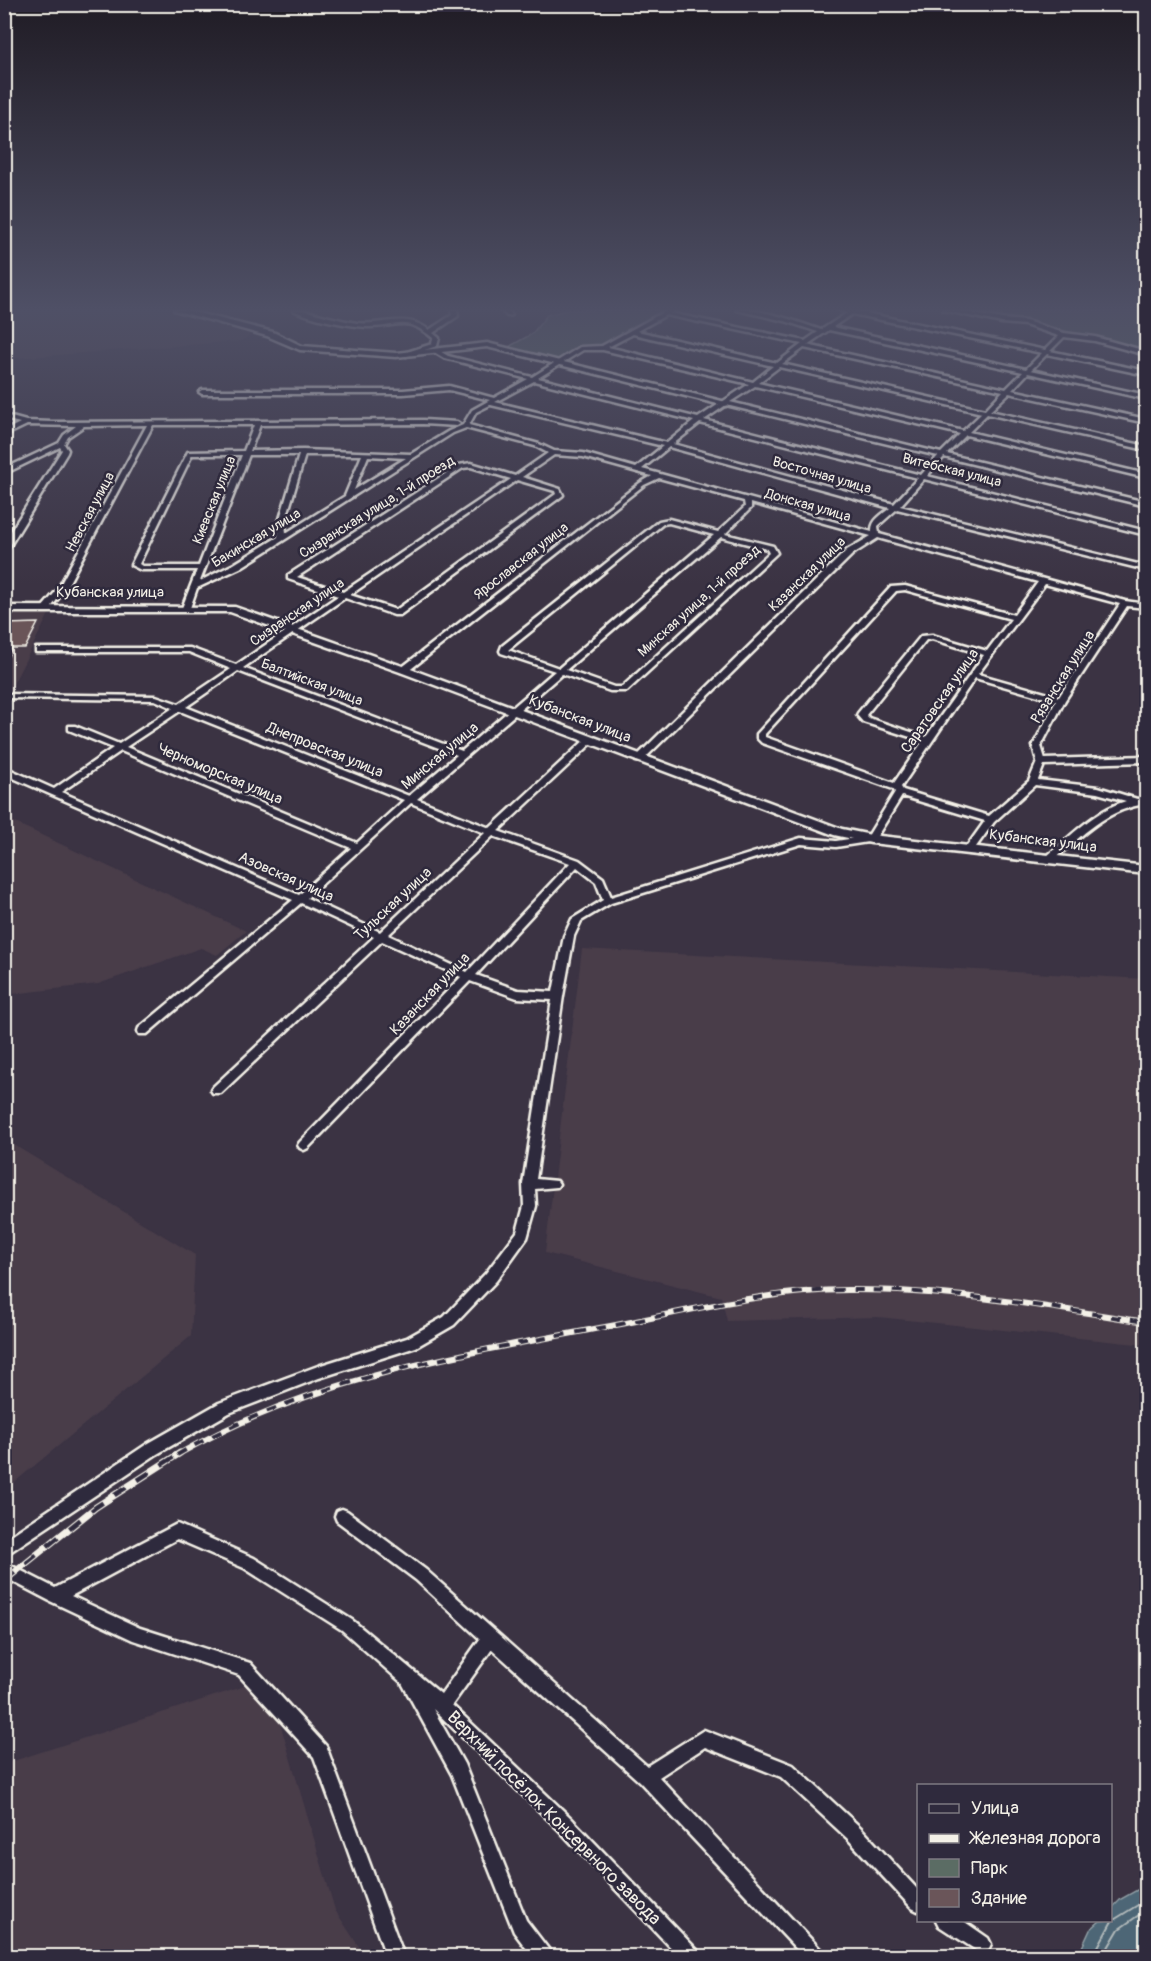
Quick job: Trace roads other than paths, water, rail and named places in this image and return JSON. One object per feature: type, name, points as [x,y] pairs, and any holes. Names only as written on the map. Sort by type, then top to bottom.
[{"type":"street","name":"Бакинская улица","points":[[194,587],[237,566],[463,425],[474,411],[493,402]]},
{"type":"street","name":"Восточная улица","points":[[496,402],[893,507],[933,514],[1146,568]]},
{"type":"street","name":"Витебская улица","points":[[621,402],[1146,533]]},
{"type":"street","points":[[720,402],[1146,504]]},
{"type":"street","points":[[824,402],[1146,476]]},
{"type":"street","points":[[941,402],[1146,448]]},
{"type":"street","points":[[860,545],[858,531],[875,526],[997,402]]},
{"type":"street","points":[[1059,402],[1146,421]]},
{"type":"street","points":[[637,470],[698,421],[726,403]]},
{"type":"street","name":"Донская улица","points":[[4,417],[29,423],[423,422],[463,425],[537,445],[553,453],[583,455],[1125,603],[1146,604]]},
{"type":"street","points":[[4,434],[29,423],[66,436]]},
{"type":"street","points":[[4,472],[61,444],[66,436],[82,423]]},
{"type":"street","name":"Невская улица","points":[[45,609],[61,590],[152,423]]},
{"type":"street","name":"Киевская улица","points":[[194,587],[258,423]]},
{"type":"street","points":[[4,549],[64,453],[65,450],[61,444]]},
{"type":"street","points":[[200,568],[141,568],[135,565],[188,455],[196,452],[303,452],[413,456]]},
{"type":"street","points":[[282,538],[282,522],[303,452]]},
{"type":"street","name":"Сызранская улица","points":[[55,792],[553,453]]},
{"type":"street","points":[[348,496],[366,454]]},
{"type":"street","name":"Сызранская улица, 1-й проезд","points":[[471,465],[516,478],[558,490],[560,495],[401,611],[392,612],[291,578],[292,574],[461,466],[471,465]]},
{"type":"street","name":"Ярославская улица","points":[[404,670],[642,484],[657,476]]},
{"type":"street","name":"Минская улица","points":[[143,1031],[300,899],[357,846],[718,535],[749,507],[747,500]]},
{"type":"street","name":"Минская улица, 1-й проезд","points":[[669,521],[718,535],[770,548],[773,553],[624,689],[613,689],[507,653],[505,648],[661,522],[669,521]]},
{"type":"street","points":[[875,526],[876,536]]},
{"type":"street","name":"Казанская улица","points":[[639,759],[860,545],[876,536]]},
{"type":"street","name":"Саратовская улица","points":[[871,839],[928,740],[1043,581]]},
{"type":"street","points":[[186,608],[194,587]]},
{"type":"street","points":[[991,820],[765,741],[761,738],[761,734],[894,589],[905,588],[1017,618]]},
{"type":"street","name":"Рязанская улица","points":[[970,849],[991,820],[1033,782],[1041,762],[1036,746],[1061,700],[1125,603]]},
{"type":"street","name":"Кубанская улица","points":[[4,609],[231,609],[404,670],[839,832],[871,839],[1146,870]]},
{"type":"street","points":[[928,740],[866,720],[861,715],[924,638],[932,637],[989,654]]},
{"type":"street","name":"Балтийская улица","points":[[39,650],[190,650],[464,755]]},
{"type":"street","points":[[973,675],[1061,700]]},
{"type":"street","name":"Днепровская улица","points":[[4,696],[156,698],[491,832],[576,862],[600,880],[608,901]]},
{"type":"street","name":"Черноморская улица","points":[[72,728],[357,846]]},
{"type":"street","name":"Тульская улица","points":[[217,1090],[590,740]]},
{"type":"street","points":[[1041,762],[1146,759]]},
{"type":"street","name":"Азовская улица","points":[[6,771],[300,899],[469,976],[517,994],[558,996]]},
{"type":"street","points":[[1033,782],[1098,790],[1134,801],[1146,801]]},
{"type":"street","points":[[1050,858],[1099,817],[1134,801]]},
{"type":"street","points":[[801,841],[816,825]]},
{"type":"street","points":[[4,1549],[152,1449],[224,1408],[318,1372],[411,1342],[449,1321],[491,1277],[523,1234],[530,1206],[530,1184],[558,996],[569,936],[577,919],[608,901],[801,841],[836,844],[871,839]]},
{"type":"street","name":"Казанская улица","points":[[304,1145],[469,976],[576,862]]},
{"type":"street","points":[[530,1184],[553,1184]]},
{"type":"street","points":[[342,1516],[422,1575],[646,1776],[815,1956]]},
{"type":"street","name":"Верхний посёлок Консервного завода","points":[[55,1596],[177,1531],[249,1563],[346,1625],[442,1706],[565,1824],[691,1956]]},
{"type":"street","points":[[4,1569],[138,1635],[244,1669],[320,1752],[395,1956]]},
{"type":"street","name":"Верхний посёлок Консервного завода","points":[[442,1706],[491,1637]]},
{"type":"street","name":"Верхний посёлок Консервного завода","points":[[406,1675],[458,1770],[520,1926],[543,1956]]},
{"type":"street","points":[[646,1776],[704,1738],[787,1771],[854,1833],[917,1901]]},
{"type":"street","points":[[948,1922],[982,1944]]},
{"type":"water","points":[[1146,1885],[1146,1956],[1078,1956],[1090,1930],[1099,1922],[1112,1922],[1112,1908],[1121,1899]]},
{"type":"railway","points":[[177,1455],[229,1428],[282,1405],[391,1371],[502,1346],[760,1297],[848,1290],[923,1292],[1035,1305],[1146,1322]]},
{"type":"railway","points":[[4,1581],[96,1507],[180,1453]]}]
